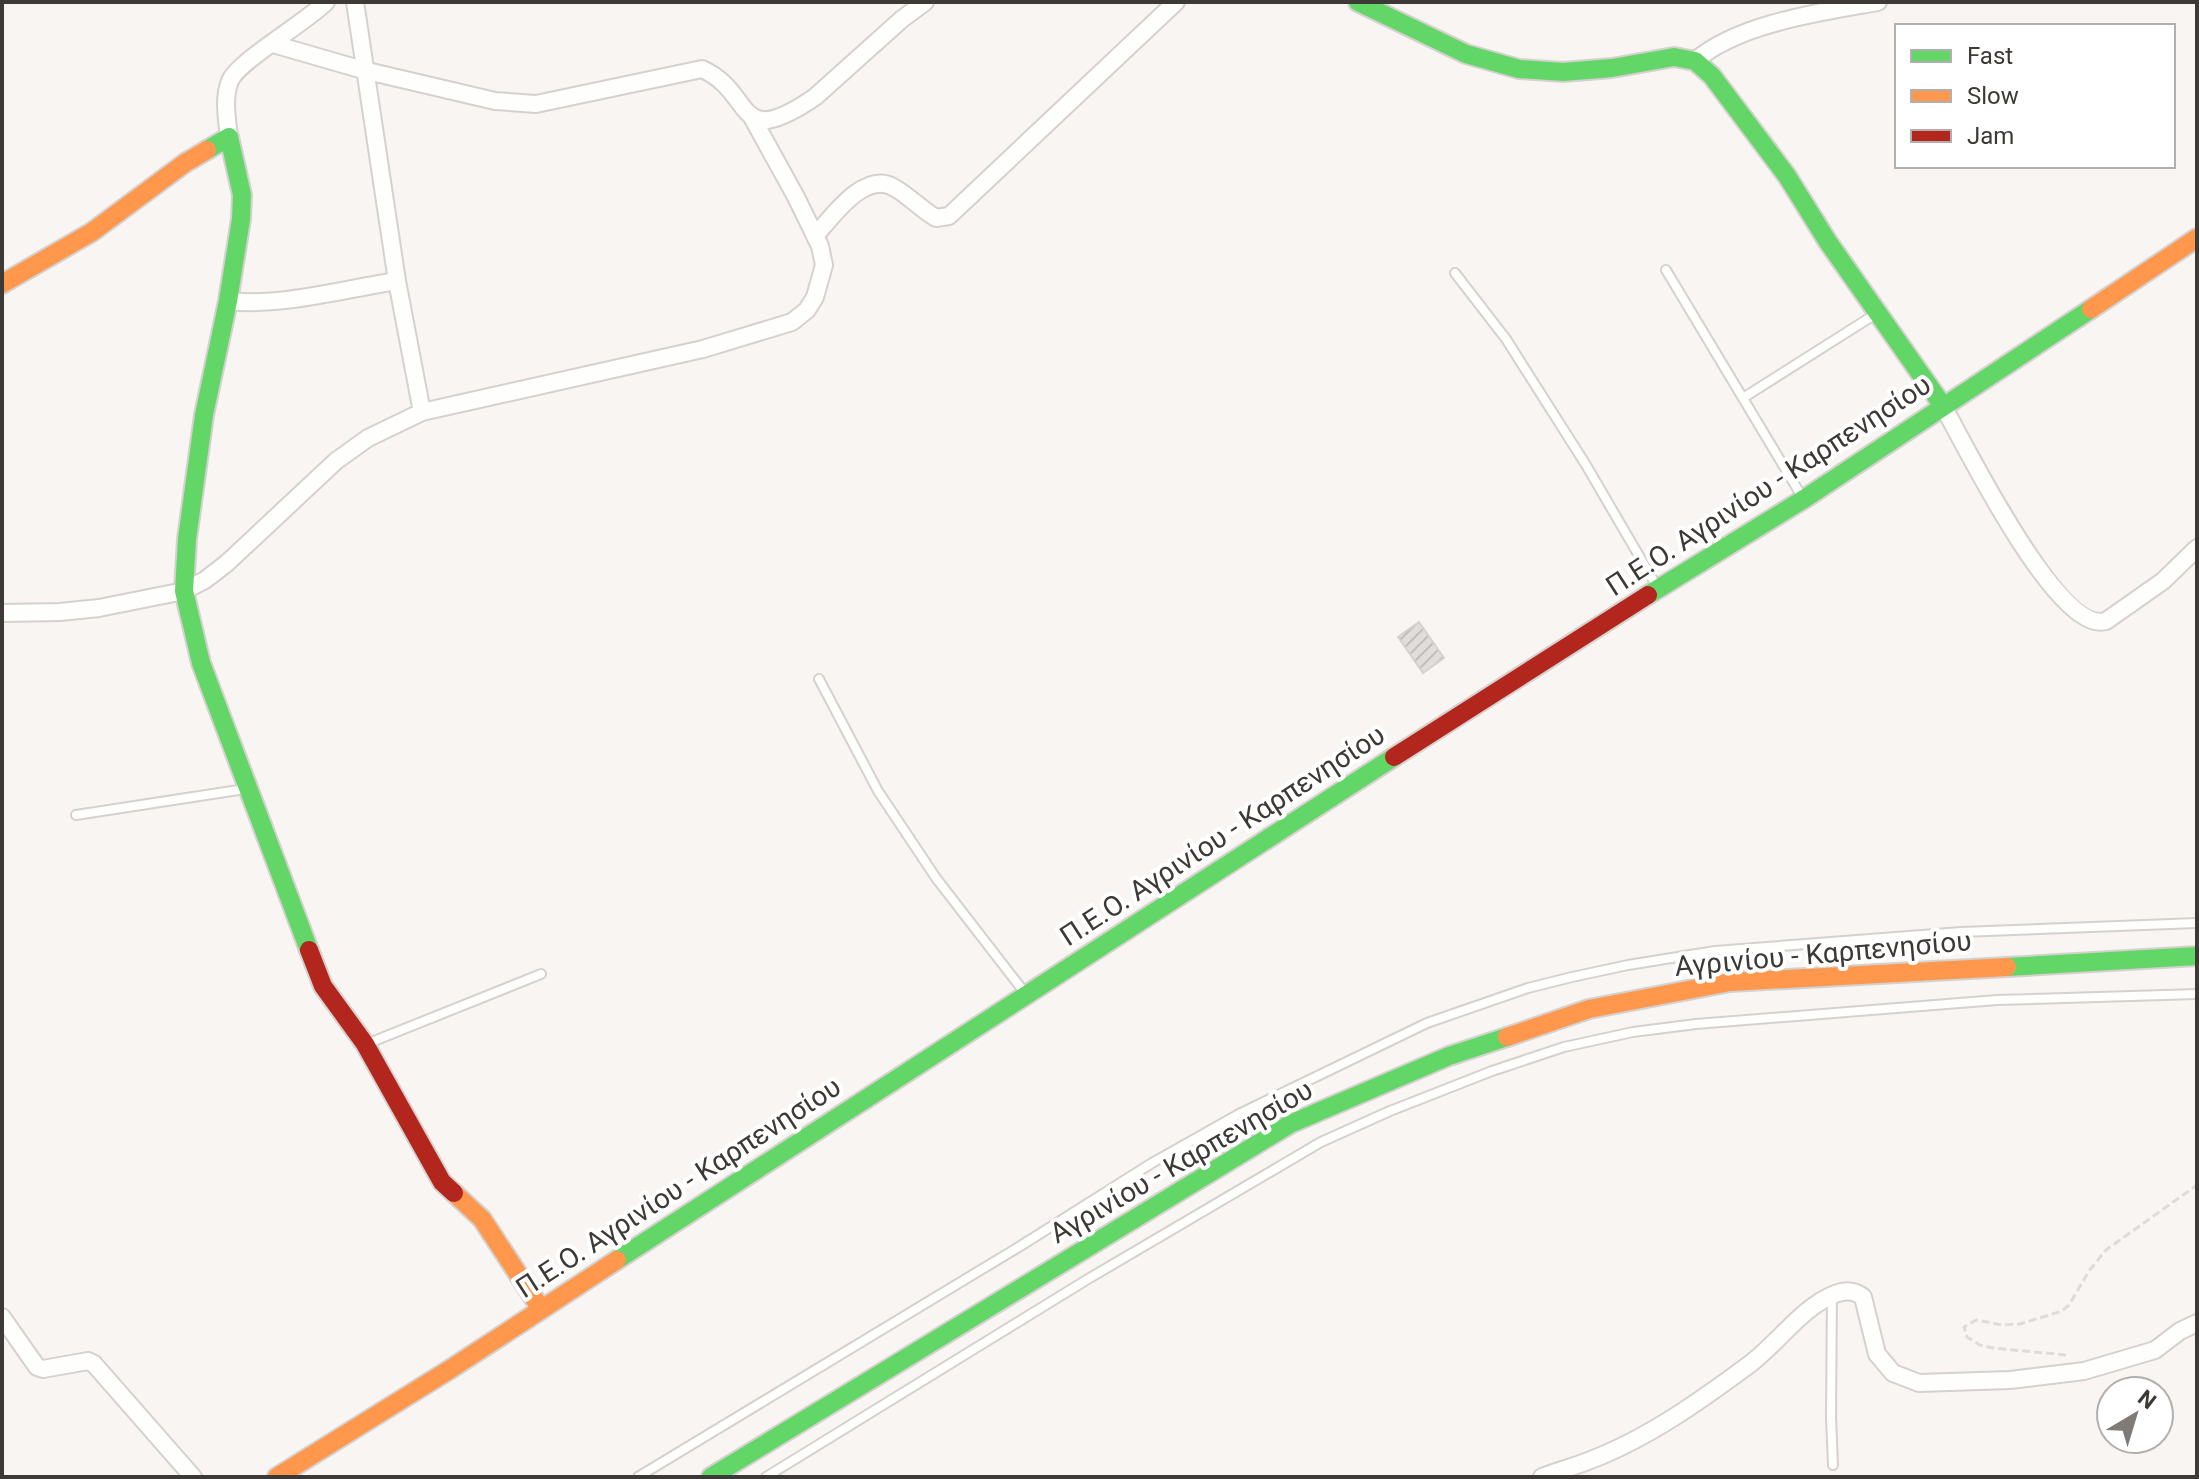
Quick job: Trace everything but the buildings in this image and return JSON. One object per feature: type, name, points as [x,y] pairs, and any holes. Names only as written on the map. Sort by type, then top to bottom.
[{"type":"main road","points":[[1358,2],[1466,54],[1519,69],[1563,72],[1612,68],[1674,57],[1695,61],[1712,76],[1787,176],[1828,242],[1943,406]]},
{"type":"main road","points":[[2,284],[92,232],[185,163],[229,137],[242,195],[241,219],[202,431],[187,539],[184,591],[201,663],[323,986],[365,1044],[442,1182],[482,1219],[541,1309]]},
{"type":"main road","name":"Π.Ε.Ο. Αγρινίου - Καρπενησίου","points":[[277,1477],[449,1370],[1561,649],[1804,499],[2197,238]]},
{"type":"main road","name":"Αγρινίου - Καρπενησίου","points":[[711,1477],[1290,1124],[1463,1051],[1589,1009],[1730,982],[2197,956]]},
{"type":"street","points":[[229,137],[226,106],[230,80],[236,69],[326,2]]},
{"type":"street","points":[[355,2],[397,281],[422,412]]},
{"type":"street","points":[[753,119],[768,120],[800,107],[925,2]]},
{"type":"street","points":[[815,236],[853,194],[881,184],[892,185],[936,218],[949,216],[1176,2]]},
{"type":"street","points":[[1695,61],[1719,44],[1754,29],[1878,2]]},
{"type":"street","points":[[2,613],[99,608],[184,591],[227,563],[336,461],[368,438],[422,412],[703,349],[792,322],[807,310],[820,283],[824,265],[815,236],[753,119],[720,81],[702,69],[536,104],[495,101],[363,70],[273,44]]},
{"type":"street","points":[[228,301],[248,303],[275,300],[397,281]]},
{"type":"street","points":[[1943,406],[2004,516],[2058,595],[2080,616],[2098,624],[2106,621],[2163,581],[2197,548]]},
{"type":"street","points":[[1542,1477],[1588,1462],[1615,1449],[1697,1402],[1755,1360],[1832,1295],[1851,1291],[1863,1297],[1877,1354],[1893,1373],[1919,1383],[2010,1380],[2084,1371],[2155,1350],[2180,1331],[2197,1323]]},
{"type":"street","points":[[2,1317],[37,1367],[43,1369],[88,1361],[94,1364],[193,1477]]},
{"type":"lane","points":[[1666,270],[1804,499]]},
{"type":"lane","points":[[1455,273],[1506,339],[1586,465],[1658,589]]},
{"type":"lane","points":[[1743,398],[1878,312]]},
{"type":"lane","points":[[819,679],[878,791],[936,878],[1026,994]]},
{"type":"lane","points":[[76,815],[249,788]]},
{"type":"lane","points":[[638,1477],[1152,1163],[1239,1114],[1427,1023],[1528,988],[1572,977],[1715,951],[1961,932],[2197,923]]},
{"type":"lane","points":[[365,1044],[541,974]]},
{"type":"lane","points":[[766,1477],[1075,1287],[1308,1149],[1390,1111],[1492,1071],[1564,1047],[1633,1032],[1696,1024],[1997,1000],[2197,994]]},
{"type":"lane","points":[[1832,1295],[1833,1465]]},
{"type":"path","points":[[2076,1355],[1985,1346],[1967,1337],[1964,1327],[1976,1320],[2002,1325],[2029,1323],[2062,1311],[2106,1250],[2197,1185]]},
{"type":"traffic: fast","points":[[1358,2],[1466,54],[1519,69],[1563,72],[1612,68],[1674,57],[1695,61],[1712,76],[1787,176],[1828,242],[1943,406]]},
{"type":"traffic: fast","points":[[207,150],[229,137],[242,195],[241,219],[228,301],[204,415],[187,539],[184,591],[201,663],[309,950]]},
{"type":"traffic: fast","points":[[1648,595],[1804,499],[2091,309]]},
{"type":"traffic: fast","points":[[617,1260],[1394,757]]},
{"type":"traffic: fast","points":[[2007,967],[2197,956]]},
{"type":"traffic: fast","points":[[711,1477],[1290,1124],[1449,1056],[1507,1037]]},
{"type":"traffic: slow","points":[[2,284],[92,232],[207,150]]},
{"type":"traffic: slow","points":[[2091,309],[2197,238]]},
{"type":"traffic: slow","points":[[1507,1037],[1589,1009],[1730,982],[2007,967]]},
{"type":"traffic: slow","points":[[454,1193],[482,1219],[541,1309]]},
{"type":"traffic: slow","points":[[277,1477],[617,1260]]},
{"type":"traffic: jam","points":[[1394,757],[1648,595]]},
{"type":"traffic: jam","points":[[309,950],[323,986],[365,1044],[442,1182],[454,1193]]}]
